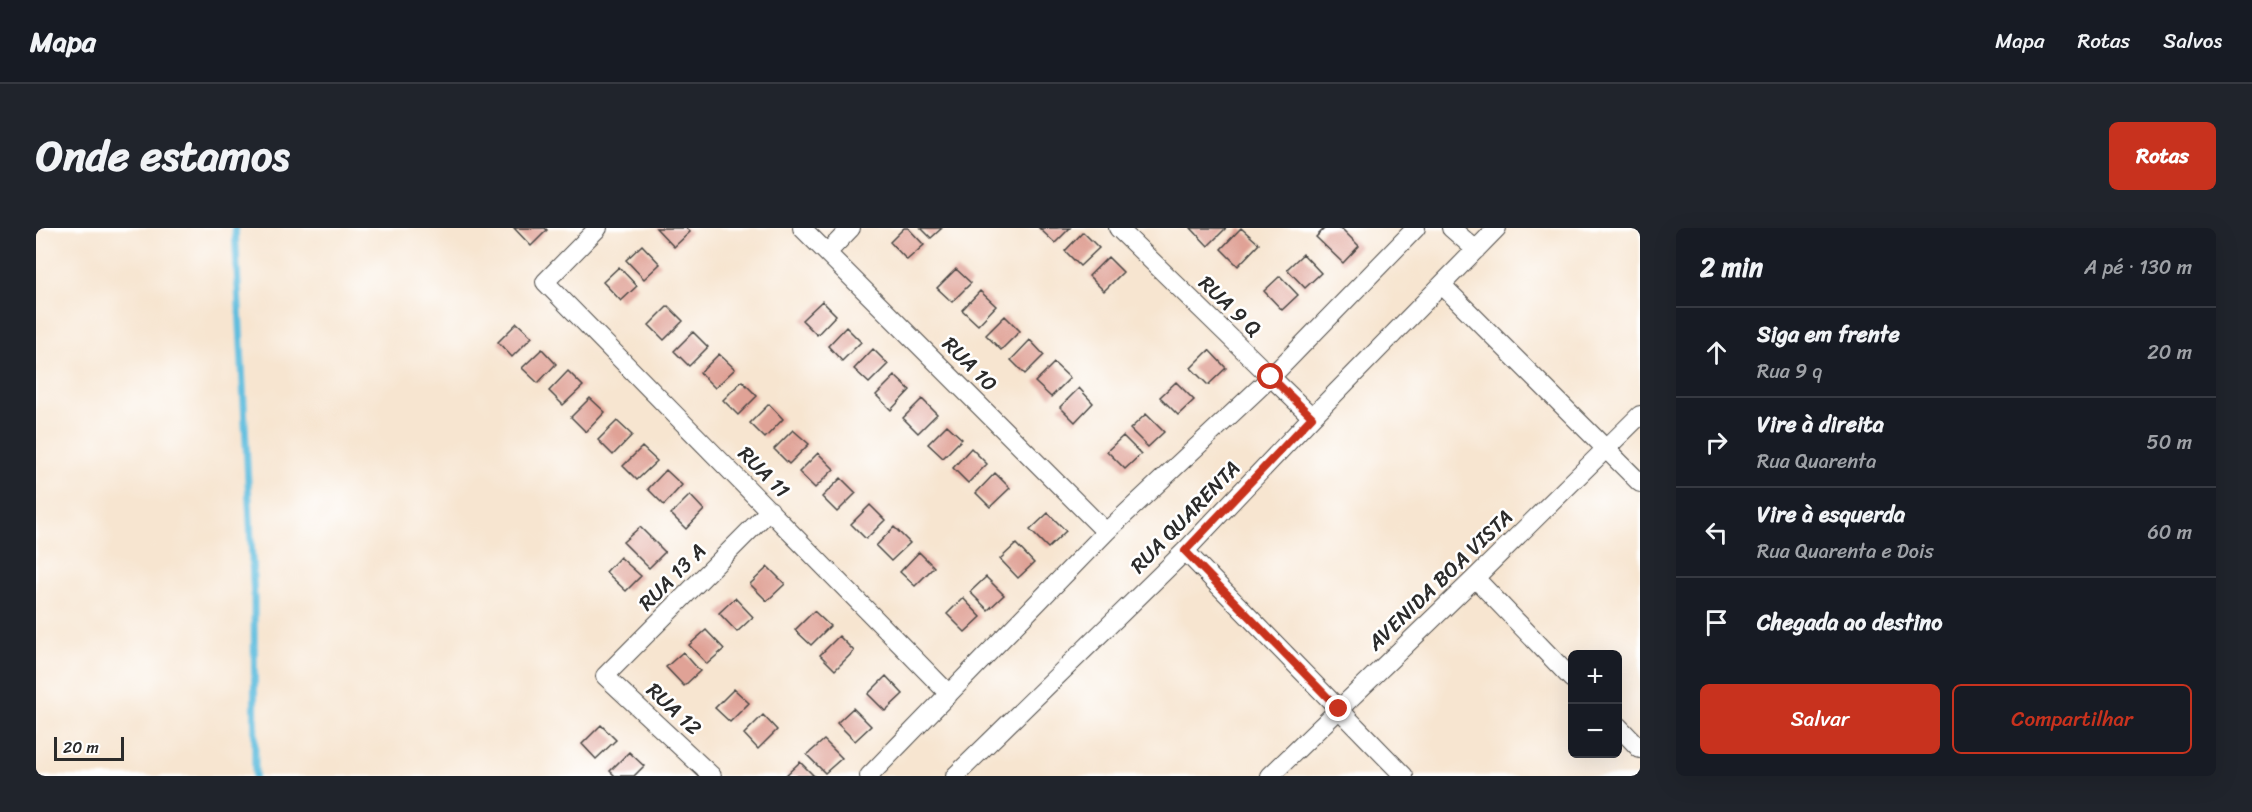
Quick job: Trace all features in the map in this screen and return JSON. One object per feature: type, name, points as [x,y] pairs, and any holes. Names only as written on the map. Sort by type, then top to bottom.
[{"type":"street","name":"RUA 11","points":[[598,228],[545,282],[949,694]]},
{"type":"street","name":"RUA 10","points":[[802,228],[1106,532]]},
{"type":"street","points":[[827,253],[851,228]]},
{"type":"street","name":"RUA 9 Q","points":[[1118,228],[1312,417]]},
{"type":"street","points":[[869,776],[1106,532],[1271,377],[1416,228]]},
{"type":"street","points":[[1451,228],[1476,250]]},
{"type":"street","name":"RUA QUARENTA","points":[[955,776],[1185,551],[1497,228]]},
{"type":"street","points":[[1442,285],[1640,483]]},
{"type":"street","name":"AVENIDA BOA VISTA","points":[[1270,776],[1475,578],[1640,414]]},
{"type":"street","name":"RUA 13 A","points":[[605,675],[770,510]]},
{"type":"street","points":[[1185,551],[1404,776]]},
{"type":"street","points":[[1475,578],[1568,675]]},
{"type":"street","name":"RUA 12","points":[[605,675],[712,776]]},
{"type":"street","points":[[1622,731],[1640,749]]},
{"type":"building","points":[[514,228],[545,228],[547,230],[531,246]]},
{"type":"building","points":[[656,228],[686,228],[690,232],[674,247]]},
{"type":"building","points":[[904,228],[908,228],[924,245],[907,260],[890,242]]},
{"type":"building","points":[[921,228],[942,228],[931,238]]},
{"type":"building","points":[[1039,228],[1070,228],[1055,243]]},
{"type":"building","points":[[1191,228],[1226,228],[1208,246]]},
{"type":"building","points":[[1241,228],[1259,244],[1238,266],[1221,249]]},
{"type":"building","points":[[1325,228],[1341,228],[1359,246],[1343,263],[1316,237]]},
{"type":"building","points":[[1083,232],[1099,248],[1080,266],[1065,251]]},
{"type":"building","points":[[642,245],[660,264],[644,279],[626,260]]},
{"type":"building","points":[[1303,254],[1321,273],[1305,288],[1287,269]]},
{"type":"building","points":[[1108,257],[1123,272],[1104,291],[1089,276]]},
{"type":"building","points":[[619,267],[637,286],[621,301],[603,282]]},
{"type":"building","points":[[956,269],[971,283],[952,302],[937,288]]},
{"type":"building","points":[[1280,276],[1298,295],[1282,310],[1264,291]]},
{"type":"building","points":[[980,291],[996,306],[978,325],[962,310]]},
{"type":"building","points":[[822,301],[836,315],[817,335],[802,320]]},
{"type":"building","points":[[668,306],[683,321],[664,340],[649,325]]},
{"type":"building","points":[[1005,316],[1020,331],[1001,350],[986,335]]},
{"type":"building","points":[[517,323],[532,337],[512,357],[498,342]]},
{"type":"building","points":[[846,327],[861,342],[842,361],[828,346]]},
{"type":"building","points":[[693,332],[708,347],[689,366],[674,351]]},
{"type":"building","points":[[1030,340],[1044,355],[1025,374],[1011,360]]},
{"type":"building","points":[[542,349],[556,364],[538,383],[522,368]]},
{"type":"building","points":[[873,349],[888,364],[869,383],[854,369]]},
{"type":"building","points":[[1209,350],[1226,368],[1208,385],[1191,368]]},
{"type":"building","points":[[719,354],[735,369],[715,388],[700,373]]},
{"type":"building","points":[[1054,363],[1070,378],[1051,397],[1035,382]]},
{"type":"building","points":[[568,371],[583,386],[563,405],[549,391]]},
{"type":"building","points":[[895,376],[910,390],[891,410],[876,395]]},
{"type":"building","points":[[742,381],[757,396],[738,415],[723,400]]},
{"type":"building","points":[[1176,382],[1194,400],[1178,415],[1160,397]]},
{"type":"building","points":[[1079,388],[1093,403],[1075,422],[1060,407]]},
{"type":"building","points":[[590,398],[605,412],[586,432],[571,417]]},
{"type":"building","points":[[922,399],[937,414],[918,433],[903,418]]},
{"type":"building","points":[[769,404],[783,419],[765,438],[750,423]]},
{"type":"building","points":[[1146,414],[1164,432],[1148,447],[1130,429]]},
{"type":"building","points":[[617,421],[632,435],[613,455],[598,440]]},
{"type":"building","points":[[947,425],[962,439],[943,458],[928,444]]},
{"type":"building","points":[[793,430],[809,444],[789,464],[774,449]]},
{"type":"building","points":[[1123,436],[1141,454],[1125,469],[1107,451]]},
{"type":"building","points":[[642,447],[657,461],[637,480],[623,466]]},
{"type":"building","points":[[971,448],[987,464],[968,483],[953,468]]},
{"type":"building","points":[[818,453],[834,469],[815,488],[799,472]]},
{"type":"building","points":[[666,470],[682,485],[664,505],[648,489]]},
{"type":"building","points":[[995,473],[1010,488],[990,507],[976,493]]},
{"type":"building","points":[[841,478],[856,493],[837,512],[822,497]]},
{"type":"building","points":[[690,495],[704,510],[686,529],[671,514]]},
{"type":"building","points":[[870,505],[885,520],[866,539],[851,524]]},
{"type":"building","points":[[1048,513],[1066,531],[1048,548],[1030,530]]},
{"type":"building","points":[[640,527],[665,552],[649,568],[623,542]]},
{"type":"building","points":[[894,527],[910,543],[891,561],[876,546]]},
{"type":"building","points":[[1016,544],[1034,563],[1018,578],[1000,559]]},
{"type":"building","points":[[919,552],[934,567],[915,586],[900,572]]},
{"type":"building","points":[[620,557],[641,576],[626,591],[606,572]]},
{"type":"building","points":[[768,567],[785,584],[767,601],[750,584]]},
{"type":"building","points":[[986,577],[1004,595],[988,610],[970,592]]},
{"type":"building","points":[[735,598],[753,617],[737,632],[719,613]]},
{"type":"building","points":[[963,598],[981,617],[965,632],[947,614]]},
{"type":"building","points":[[814,611],[830,626],[811,645],[795,630]]},
{"type":"building","points":[[706,630],[724,649],[707,664],[689,645]]},
{"type":"building","points":[[839,636],[854,651],[835,670],[820,655]]},
{"type":"building","points":[[683,652],[700,671],[684,686],[666,667]]},
{"type":"building","points":[[886,676],[903,694],[885,711],[868,694]]},
{"type":"building","points":[[734,689],[749,703],[730,722],[715,708]]},
{"type":"building","points":[[853,708],[871,726],[855,741],[837,723]]},
{"type":"building","points":[[763,715],[777,730],[758,749],[744,734]]},
{"type":"building","points":[[601,725],[616,740],[596,759],[582,744]]},
{"type":"building","points":[[824,740],[842,758],[825,773],[807,755]]},
{"type":"building","points":[[629,752],[644,766],[634,776],[615,776],[610,771]]},
{"type":"building","points":[[800,762],[814,776],[785,776]]},
{"type":"waterway","points":[[235,228],[254,599],[255,776]]},
{"type":"route","points":[[1271,377],[1312,417],[1185,551],[1339,709]]}]
